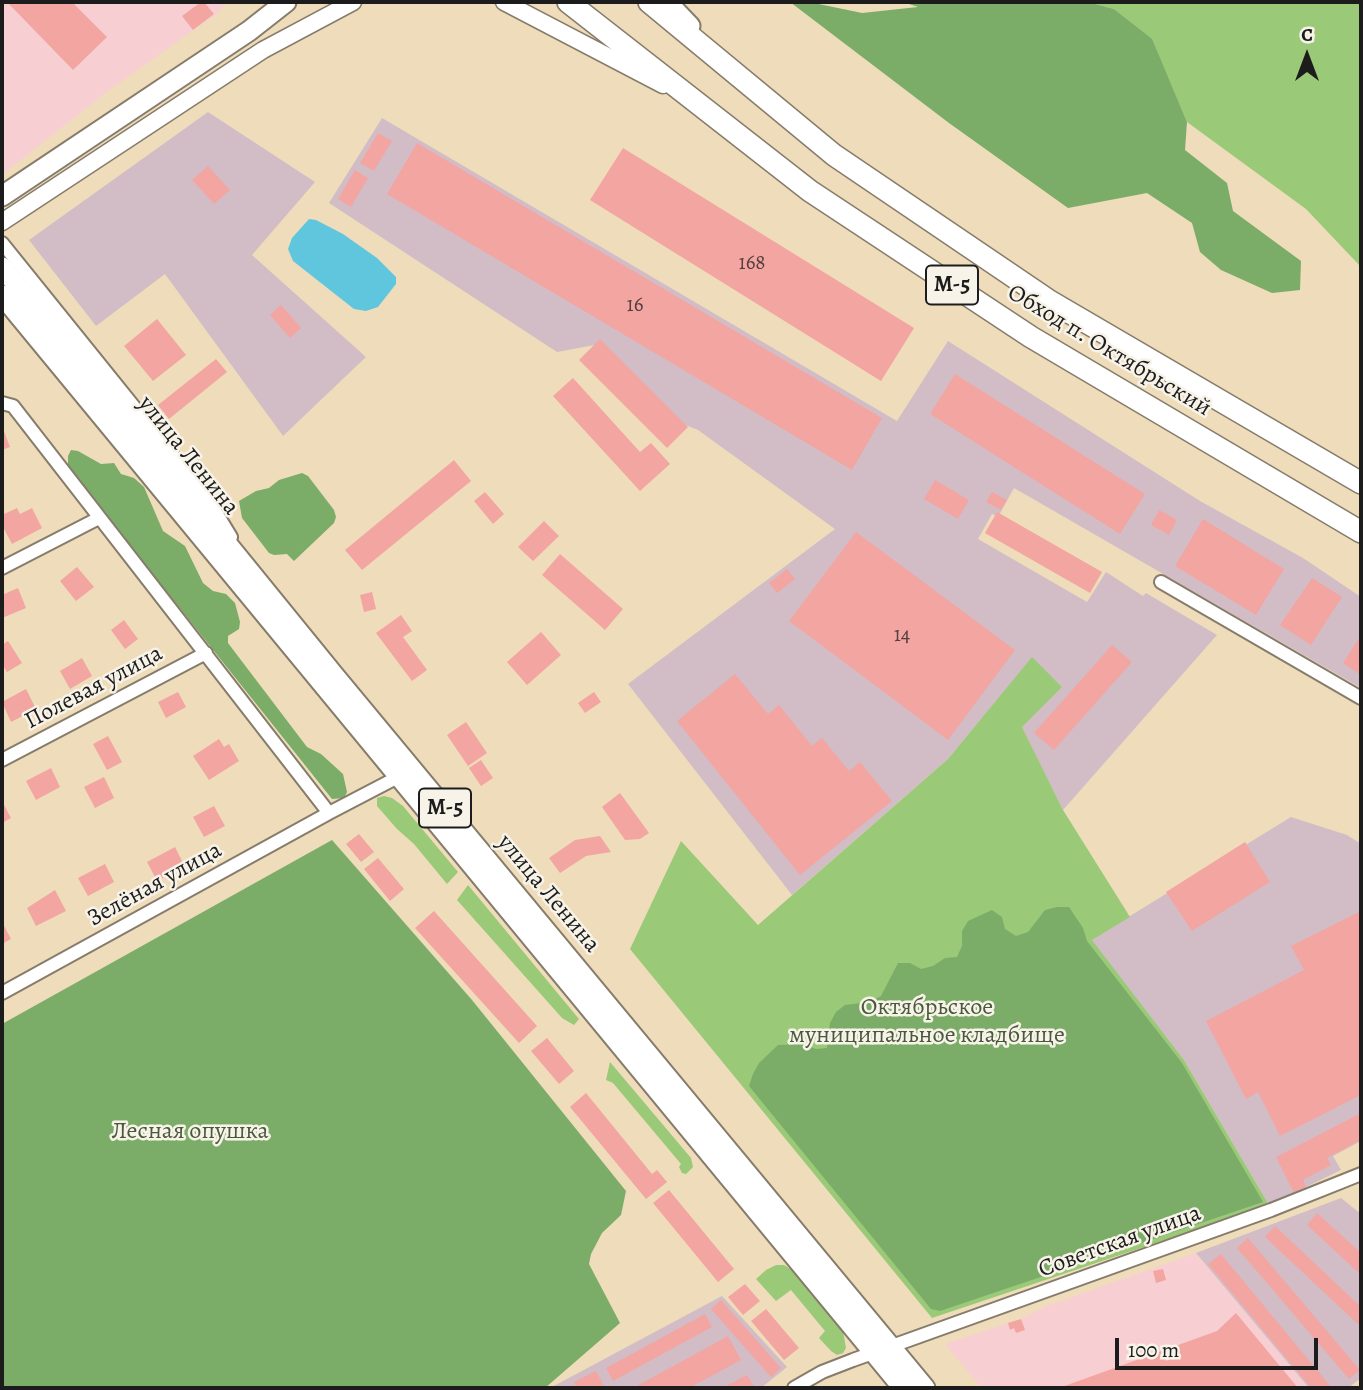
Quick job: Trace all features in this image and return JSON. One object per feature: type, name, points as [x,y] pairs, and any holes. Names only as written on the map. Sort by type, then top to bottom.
[{"type":"highway","name":"Обход п. Октябрьский","points":[[568,2],[810,191],[1031,337],[1361,532]]},
{"type":"highway","name":"Обход п. Октябрьский","points":[[649,2],[834,155],[1048,300],[1361,483]]},
{"type":"main road","points":[[2,195],[249,31],[286,2]]},
{"type":"main road","points":[[2,222],[263,50],[353,2]]},
{"type":"main road","points":[[504,2],[690,99]]},
{"type":"main road","points":[[667,2],[740,77]]},
{"type":"main road","name":"улица Ленина","points":[[2,267],[882,1350],[903,1388]]},
{"type":"main road","name":"улица Ленина","points":[[2,295],[398,777],[882,1350],[925,1388]]},
{"type":"street","points":[[2,243],[206,496],[261,584]]},
{"type":"street","points":[[2,403],[13,406],[329,813]]},
{"type":"street","points":[[2,568],[99,518]]},
{"type":"street","points":[[1161,582],[1361,698]]},
{"type":"street","name":"Полевая улица","points":[[2,760],[206,653]]},
{"type":"street","name":"Зелёная улица","points":[[2,993],[398,777]]},
{"type":"street","name":"Советская улица","points":[[793,1388],[822,1372],[1359,1177]]},
{"type":"shaded area","points":[[2,2],[226,2],[219,12],[104,94],[2,175]]},
{"type":"shaded area","points":[[208,112],[315,182],[252,255],[366,357],[283,436],[165,274],[96,326],[29,240]]},
{"type":"shaded area","points":[[382,118],[897,421],[948,341],[1200,501],[1303,558],[1361,597],[1361,688],[1014,488],[998,517],[992,514],[978,539],[1087,602],[1106,572],[1143,596],[1146,593],[1217,635],[1063,810],[1021,726],[1062,687],[1032,658],[948,759],[792,895],[628,684],[835,529],[698,430],[683,424],[600,344],[557,352],[329,203]]},
{"type":"shaded area","points":[[1291,817],[1347,835],[1361,844],[1361,1141],[1333,1156],[1341,1170],[1269,1205],[1184,1060],[1091,940]]},
{"type":"shaded area","points":[[1341,1198],[1361,1214],[1361,1378],[1348,1388],[1309,1388],[1196,1253]]},
{"type":"shaded area","points":[[1196,1253],[1309,1388],[981,1388],[945,1344],[1021,1319],[1044,1307]]},
{"type":"shaded area","points":[[722,1296],[787,1367],[761,1388],[550,1388]]},
{"type":"green space","points":[[790,2],[809,2],[862,13],[918,7],[903,2],[1088,2],[1114,9],[1152,39],[1187,122],[1185,150],[1227,183],[1233,211],[1301,261],[1300,290],[1272,293],[1221,270],[1200,252],[1192,223],[1147,193],[1068,208],[949,123]]},
{"type":"green space","points":[[1088,2],[1361,2],[1361,267],[1306,209],[1187,122],[1151,39],[1114,9]]},
{"type":"green space","points":[[71,450],[101,464],[114,463],[121,474],[134,478],[144,487],[163,531],[185,546],[203,583],[213,591],[226,594],[235,603],[239,629],[228,636],[228,643],[307,747],[321,754],[343,774],[347,792],[344,798],[332,799],[68,468]]},
{"type":"green space","points":[[302,473],[308,476],[334,510],[336,517],[334,523],[294,561],[287,554],[269,553],[242,518],[239,501],[256,491],[269,488],[279,480]]},
{"type":"green space","name":"Октябрьское муниципальное кладбище","points":[[1032,657],[1062,687],[1022,727],[1063,810],[1130,917],[1092,940],[1184,1060],[1269,1205],[932,1318],[630,949],[681,841],[758,925],[948,759]]},
{"type":"green space","points":[[384,796],[403,806],[458,872],[447,884],[414,844],[377,806],[377,798]]},
{"type":"green space","name":"Лесная опушка","points":[[332,840],[472,1000],[626,1191],[621,1215],[602,1233],[589,1264],[620,1323],[545,1388],[2,1388],[2,1024]]},
{"type":"green space","points":[[468,885],[579,1019],[574,1025],[562,1018],[457,900]]},
{"type":"green space","points":[[1069,907],[1083,928],[1087,941],[1182,1063],[1263,1202],[940,1311],[931,1309],[749,1086],[759,1063],[778,1045],[803,1044],[816,1049],[827,1048],[830,1023],[836,1012],[845,1005],[869,1002],[881,996],[898,963],[910,963],[921,969],[933,966],[945,958],[957,957],[962,946],[962,931],[968,921],[992,910],[1002,917],[1005,929],[1016,936],[1028,932],[1045,910]]},
{"type":"green space","points":[[610,1062],[691,1158],[693,1167],[686,1174],[682,1173],[679,1167],[681,1164],[613,1083],[606,1080]]},
{"type":"green space","points":[[776,1265],[784,1265],[792,1270],[843,1331],[846,1348],[843,1353],[837,1355],[819,1338],[825,1331],[791,1290],[776,1301],[756,1279]]},
{"type":"water","points":[[309,219],[343,234],[377,258],[396,277],[396,284],[378,307],[366,311],[354,309],[293,261],[288,249],[292,238]]},
{"type":"building","points":[[7,2],[72,2],[107,37],[73,70]]},
{"type":"building","points":[[201,2],[214,14],[193,30],[182,16]]},
{"type":"building","points":[[378,133],[392,141],[374,171],[360,163]]},
{"type":"building","points":[[417,143],[882,418],[852,470],[387,194]]},
{"type":"building","points":[[623,148],[914,328],[881,381],[590,200]]},
{"type":"building","points":[[208,166],[230,190],[214,204],[192,180]]},
{"type":"building","points":[[355,170],[368,178],[351,207],[338,199]]},
{"type":"building","points":[[281,305],[301,328],[290,338],[270,315]]},
{"type":"building","points":[[157,319],[186,355],[153,381],[124,346]]},
{"type":"building","points":[[600,339],[688,427],[667,448],[579,360]]},
{"type":"building","points":[[216,359],[227,372],[169,419],[158,405]]},
{"type":"building","points":[[955,374],[1145,494],[1120,534],[930,414]]},
{"type":"building","points":[[573,378],[640,452],[651,443],[670,464],[640,491],[553,396]]},
{"type":"building","points":[[2,426],[10,447],[2,450]]},
{"type":"building","points":[[454,460],[471,481],[362,570],[345,550]]},
{"type":"building","points":[[935,480],[969,500],[958,519],[924,499]]},
{"type":"building","points":[[485,492],[504,514],[493,524],[474,501]]},
{"type":"building","points":[[992,492],[1007,500],[1001,510],[986,502]]},
{"type":"building","points":[[17,508],[20,514],[32,508],[42,528],[12,544],[2,525],[2,515]]},
{"type":"building","points":[[1159,510],[1177,520],[1169,535],[1151,525]]},
{"type":"building","points":[[997,512],[1102,572],[1090,593],[985,533]]},
{"type":"building","points":[[1203,519],[1284,569],[1256,615],[1175,566]]},
{"type":"building","points":[[544,521],[559,536],[533,561],[518,547]]},
{"type":"building","points":[[856,532],[1015,650],[948,740],[789,621]]},
{"type":"building","points":[[560,554],[623,609],[605,630],[542,575]]},
{"type":"building","points":[[77,567],[94,587],[76,601],[60,581]]},
{"type":"building","points":[[787,569],[795,579],[777,593],[769,583]]},
{"type":"building","points":[[1312,578],[1342,597],[1311,645],[1280,625]]},
{"type":"building","points":[[18,588],[26,608],[2,618],[2,595]]},
{"type":"building","points":[[372,592],[376,609],[364,612],[360,595]]},
{"type":"building","points":[[401,615],[412,631],[403,637],[427,670],[412,681],[376,633]]},
{"type":"building","points":[[124,620],[138,639],[125,649],[111,630]]},
{"type":"building","points":[[541,632],[561,655],[527,685],[507,662]]},
{"type":"building","points":[[1361,635],[1361,675],[1343,663]]},
{"type":"building","points":[[8,641],[22,663],[7,672],[2,664],[2,645]]},
{"type":"building","points":[[1112,645],[1132,662],[1054,750],[1034,733]]},
{"type":"building","points":[[82,658],[92,676],[70,689],[60,671]]},
{"type":"building","points":[[735,674],[768,714],[779,705],[812,746],[822,738],[849,771],[860,762],[892,801],[800,875],[677,721]]},
{"type":"building","points":[[26,689],[36,709],[11,722],[2,702]]},
{"type":"building","points":[[178,692],[186,707],[166,718],[158,702]]},
{"type":"building","points":[[594,692],[601,702],[585,713],[578,703]]},
{"type":"building","points":[[466,722],[487,753],[468,766],[447,735]]},
{"type":"building","points":[[108,736],[122,762],[107,770],[93,744]]},
{"type":"building","points":[[219,739],[224,747],[229,744],[239,761],[209,780],[193,756]]},
{"type":"building","points":[[481,760],[493,778],[481,786],[469,768]]},
{"type":"building","points":[[51,768],[60,787],[36,800],[26,781]]},
{"type":"building","points":[[104,777],[114,798],[95,808],[84,787]]},
{"type":"building","points":[[620,793],[649,833],[640,839],[625,840],[602,807]]},
{"type":"building","points":[[2,801],[11,818],[2,823]]},
{"type":"building","points":[[214,806],[225,826],[204,837],[193,817]]},
{"type":"building","points":[[359,834],[374,852],[361,862],[346,844]]},
{"type":"building","points":[[600,836],[611,852],[586,856],[560,873],[549,858],[575,840]]},
{"type":"building","points":[[1245,842],[1270,882],[1192,931],[1166,892]]},
{"type":"building","points":[[175,847],[185,867],[157,881],[147,862]]},
{"type":"building","points":[[378,858],[404,889],[390,901],[364,869]]},
{"type":"building","points":[[105,864],[114,882],[88,896],[78,878]]},
{"type":"building","points":[[55,890],[66,911],[36,926],[27,908]]},
{"type":"building","points":[[434,911],[537,1026],[519,1043],[415,928]]},
{"type":"building","points":[[1361,911],[1361,1095],[1280,1136],[1258,1092],[1246,1099],[1206,1021],[1304,970],[1291,946]]},
{"type":"building","points":[[2,922],[11,939],[2,944]]},
{"type":"building","points":[[547,1038],[574,1071],[559,1084],[531,1051]]},
{"type":"building","points":[[586,1093],[652,1174],[657,1170],[667,1182],[646,1199],[570,1107]]},
{"type":"building","points":[[1361,1113],[1361,1140],[1327,1158],[1331,1165],[1303,1180],[1306,1187],[1294,1193],[1276,1157]]},
{"type":"building","points":[[669,1190],[734,1269],[718,1282],[653,1203]]},
{"type":"building","points":[[1317,1213],[1361,1253],[1361,1275],[1307,1225]]},
{"type":"building","points":[[1275,1226],[1361,1307],[1361,1327],[1265,1237]]},
{"type":"building","points":[[1248,1238],[1360,1370],[1349,1379],[1237,1248]]},
{"type":"building","points":[[1221,1254],[1332,1388],[1311,1388],[1208,1264]]},
{"type":"building","points":[[1163,1269],[1166,1280],[1156,1283],[1153,1271]]},
{"type":"building","points":[[745,1284],[760,1301],[743,1315],[728,1297]]},
{"type":"building","points":[[721,1300],[781,1368],[771,1377],[711,1309]]},
{"type":"building","points":[[766,1309],[799,1348],[784,1360],[751,1321]]},
{"type":"building","points":[[1236,1313],[1298,1388],[1059,1388],[1217,1331]]},
{"type":"building","points":[[705,1314],[712,1327],[613,1381],[606,1368]]},
{"type":"building","points":[[1021,1319],[1025,1330],[1016,1333],[1014,1328],[1010,1330],[1008,1323]]},
{"type":"building","points":[[728,1336],[741,1360],[689,1388],[633,1388]]},
{"type":"building","points":[[596,1371],[605,1388],[577,1388],[574,1382]]},
{"type":"building","points":[[747,1375],[755,1388],[722,1388]]}]
